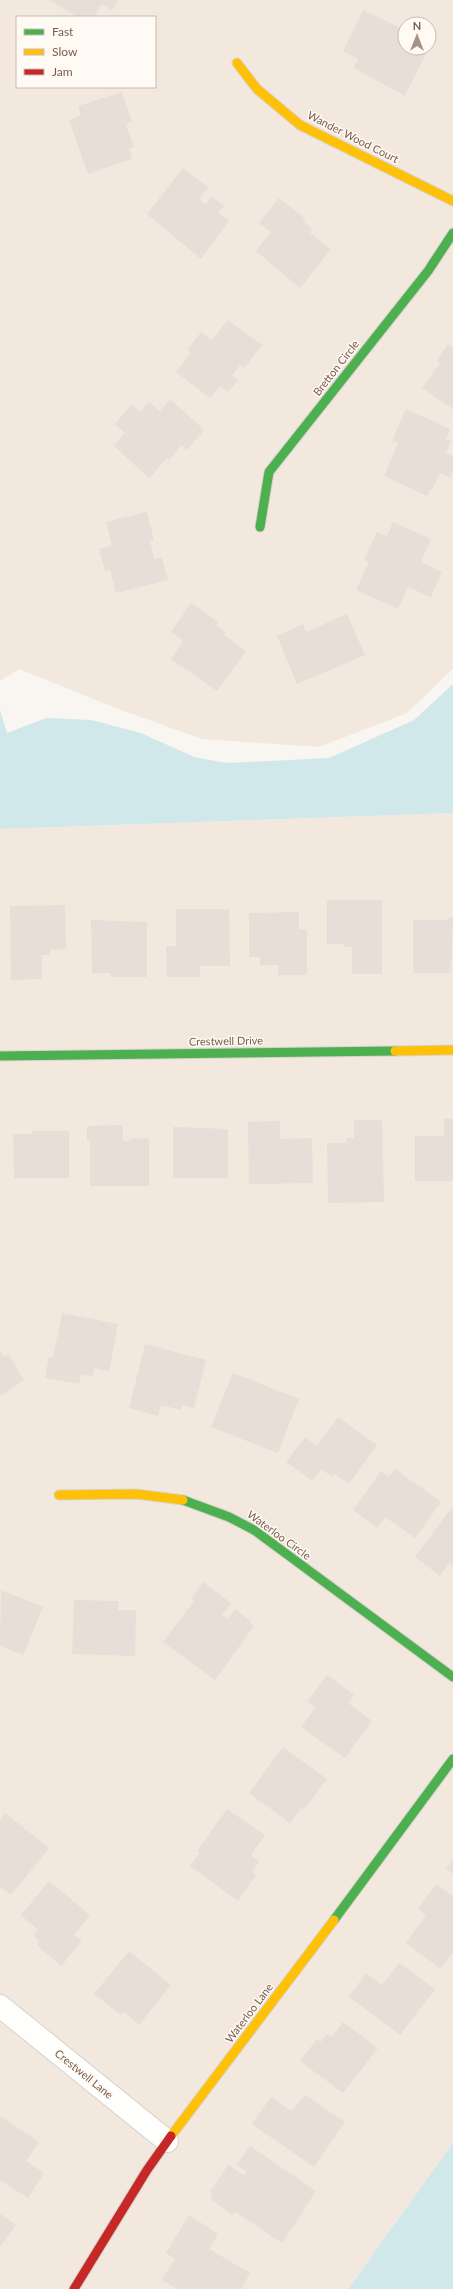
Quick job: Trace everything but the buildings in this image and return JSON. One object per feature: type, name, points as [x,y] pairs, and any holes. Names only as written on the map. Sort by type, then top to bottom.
[{"type":"street","name":"Wander Wood Court","points":[[237,63],[257,89],[300,125],[453,201]]},
{"type":"street","name":"Bretton Circle","points":[[260,527],[269,472],[428,272],[453,233]]},
{"type":"street","name":"Crestwell Drive","points":[[0,1056],[453,1050]]},
{"type":"street","name":"Waterloo Circle","points":[[59,1495],[146,1493],[197,1503],[234,1518],[254,1530],[453,1677]]},
{"type":"street","name":"Waterloo Lane","points":[[74,2289],[147,2170],[167,2141],[453,1759]]},
{"type":"street","name":"Crestwell Lane","points":[[0,2006],[167,2141]]},
{"type":"shaded area","points":[[0,0],[453,0],[453,669],[407,713],[319,747],[202,739],[121,710],[19,669],[0,681]]},
{"type":"shaded area","points":[[453,813],[453,2143],[348,2289],[0,2289],[0,829]]},
{"type":"water","points":[[453,684],[453,813],[0,829],[0,710],[7,733],[46,718],[91,720],[141,733],[194,757],[226,763],[329,758],[414,720]]},
{"type":"water","points":[[453,2143],[453,2289],[348,2289]]},
{"type":"traffic: fast","points":[[260,527],[269,472],[428,271],[453,233]]},
{"type":"traffic: fast","points":[[0,1056],[395,1051]]},
{"type":"traffic: fast","points":[[183,1500],[229,1517],[254,1530],[453,1677]]},
{"type":"traffic: fast","points":[[334,1920],[453,1759]]},
{"type":"traffic: slow","points":[[237,63],[257,89],[300,125],[453,201]]},
{"type":"traffic: slow","points":[[395,1051],[453,1050]]},
{"type":"traffic: slow","points":[[59,1495],[136,1494],[183,1500]]},
{"type":"traffic: slow","points":[[171,2136],[334,1920]]},
{"type":"traffic: jam","points":[[74,2289],[147,2170],[171,2136]]}]
